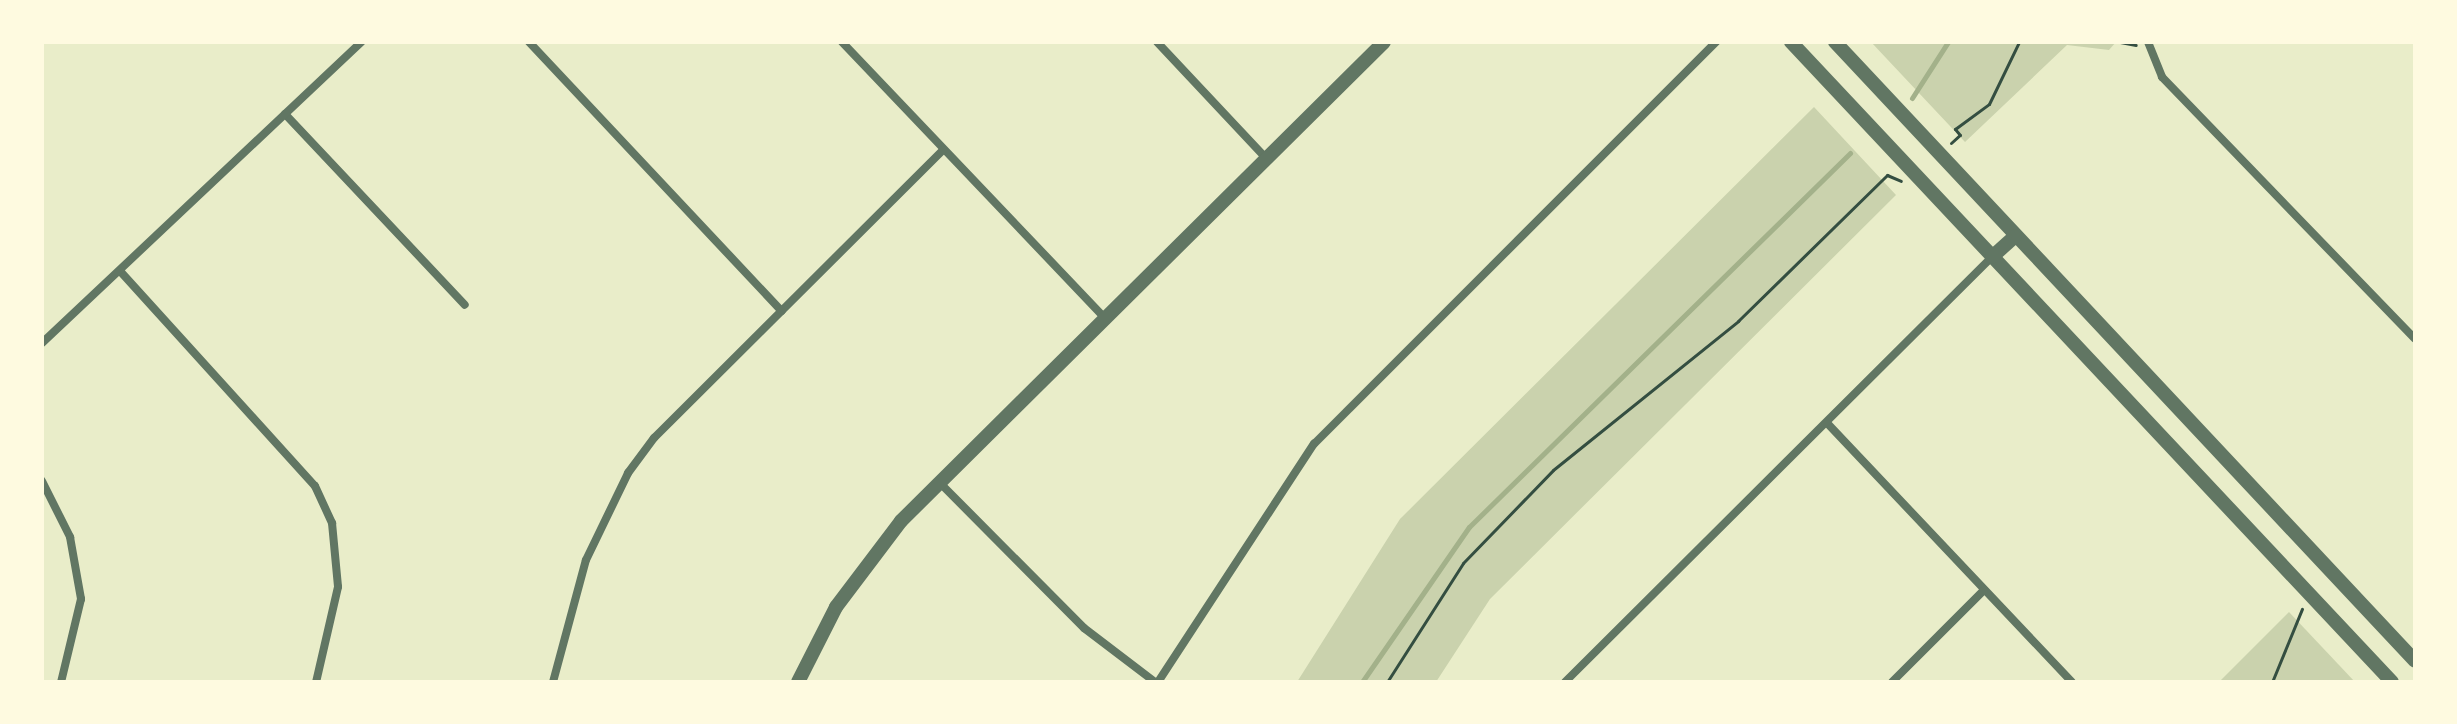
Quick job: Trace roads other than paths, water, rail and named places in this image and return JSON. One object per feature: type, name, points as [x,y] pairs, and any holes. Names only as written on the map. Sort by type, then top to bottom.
[{"type":"street","points":[[42,343],[361,42]]},
{"type":"street","points":[[529,42],[782,311]]},
{"type":"street","points":[[842,42],[1105,318]]},
{"type":"street","points":[[1157,42],[1266,158]]},
{"type":"street","points":[[798,682],[836,607],[939,482],[1384,42]]},
{"type":"street","points":[[939,482],[1084,628],[1157,682],[1314,444],[1716,42]]},
{"type":"street","points":[[1791,42],[2392,682]]},
{"type":"street","points":[[1835,42],[2415,661]]},
{"type":"street","points":[[2148,44],[2162,77],[2415,339]]},
{"type":"street","points":[[285,114],[465,305]]},
{"type":"street","points":[[553,682],[586,560],[613,498],[654,438],[943,150]]},
{"type":"street","points":[[1565,682],[2015,236]]},
{"type":"street","points":[[120,271],[315,486],[332,523],[338,587],[316,682]]},
{"type":"street","points":[[1828,424],[2072,682]]},
{"type":"street","points":[[42,481],[70,537],[81,599],[61,682]]},
{"type":"street","points":[[1892,682],[1984,590]]},
{"type":"waterway","points":[[1912,98],[1948,42]]},
{"type":"waterway","points":[[1362,682],[1469,527],[1850,153]]}]
